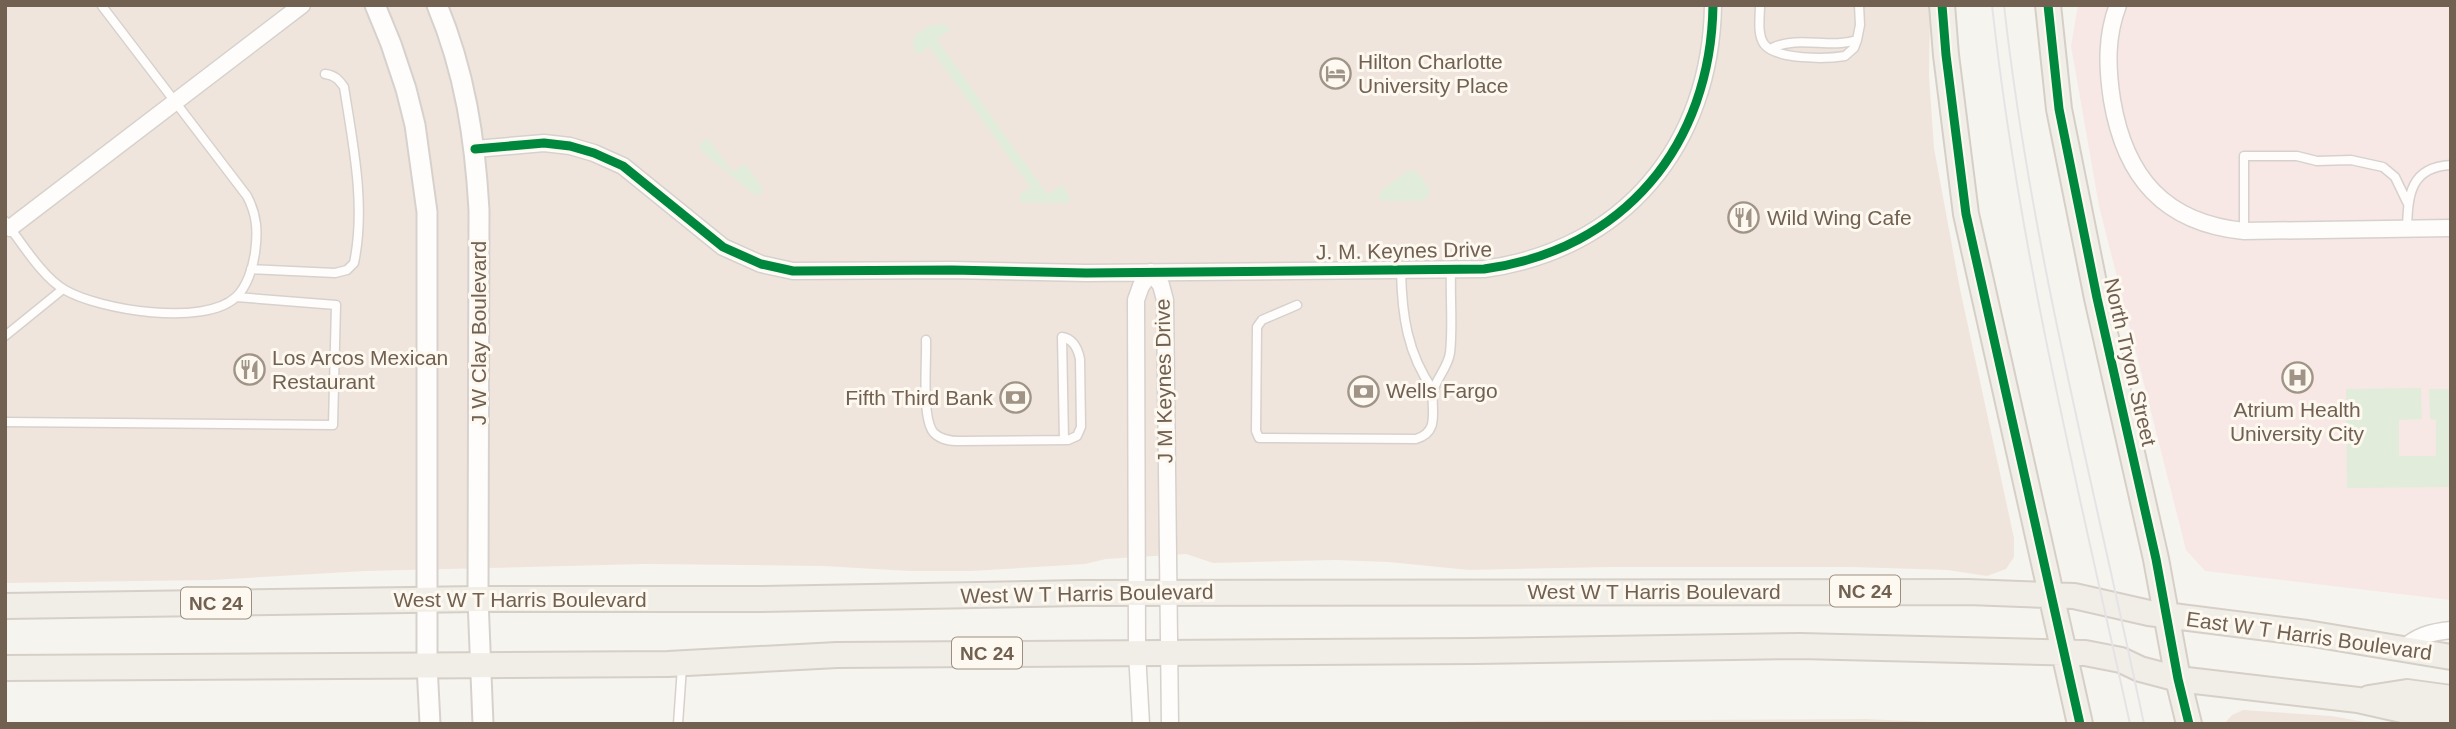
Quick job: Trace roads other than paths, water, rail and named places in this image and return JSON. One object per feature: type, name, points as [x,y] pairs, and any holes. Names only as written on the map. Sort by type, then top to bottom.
[{"type":"main road","points":[[1942,5],[1947,68],[1966,214],[2080,724]]},
{"type":"main road","name":"North Tryon Street","points":[[2048,5],[2062,122],[2189,724]]},
{"type":"main road","name":"West W T Harris Boulevard","points":[[5,606],[1168,593],[1865,591],[2052,595],[2094,599],[2133,610],[2167,615]]},
{"type":"main road","name":"East W T Harris Boulevard","points":[[2167,615],[2307,633],[2451,657]]},
{"type":"main road","name":"NC 24","points":[[5,668],[682,664],[837,655],[1501,651],[1800,646],[2103,656],[2178,679],[2358,701],[2451,721]]},
{"type":"main road","points":[[2358,701],[2388,693],[2406,692],[2451,698]]},
{"type":"street","points":[[8,224],[176,102],[302,5]]},
{"type":"street","points":[[375,5],[406,89],[415,125],[427,212],[427,600],[430,724]]},
{"type":"street","name":"J W Clay Boulevard","points":[[438,5],[460,73],[475,149],[479,210],[478,599],[483,724]]},
{"type":"street","name":"J. M. Keynes Drive","points":[[475,149],[544,143],[570,146],[594,153],[623,166],[723,247],[746,259],[783,270],[1451,271],[1498,267],[1552,253],[1605,223],[1641,192],[1661,168],[1676,146],[1698,101],[1708,61],[1713,5]]},
{"type":"street","points":[[2118,5],[2110,33],[2108,64],[2116,122],[2136,172],[2155,194],[2181,213],[2213,226],[2244,231],[2451,228]]},
{"type":"street","name":"J M Keynes Drive","points":[[1141,724],[1136,594],[1136,300],[1140,286],[1151,272],[1161,285],[1165,300],[1170,724]]},
{"type":"street","points":[[2402,650],[2424,635],[2451,630]]},
{"type":"lane","points":[[1760,5],[1762,39],[1766,46],[1788,56],[1840,57],[1848,54],[1857,40],[1860,25],[1859,5]]},
{"type":"lane","points":[[102,6],[250,200],[256,216],[257,237],[251,269],[236,297]]},
{"type":"lane","points":[[1772,48],[1787,42],[1844,43],[1857,40]]},
{"type":"lane","points":[[251,269],[335,273],[347,270],[354,263],[358,231],[355,156],[344,87],[331,74],[326,74]]},
{"type":"lane","points":[[2244,231],[2244,156],[2297,156],[2317,161],[2351,160],[2383,167],[2395,177],[2408,204]]},
{"type":"lane","points":[[2407,229],[2408,204],[2416,182],[2422,174],[2438,166],[2451,165]]},
{"type":"lane","points":[[5,422],[333,425],[335,305],[236,297],[197,312],[152,313],[120,309],[63,289],[50,278],[8,224]]},
{"type":"lane","points":[[1401,271],[1404,322],[1409,344],[1419,370],[1433,390]]},
{"type":"lane","points":[[1297,305],[1262,320],[1257,327],[1256,431],[1262,439],[1421,438],[1430,431],[1433,424],[1433,390],[1450,354],[1451,271]]},
{"type":"lane","points":[[5,335],[63,289]]},
{"type":"lane","points":[[926,340],[930,426],[937,435],[954,441],[1064,440],[1074,439],[1081,427],[1080,359],[1073,341],[1062,337],[1064,440]]},
{"type":"lane","points":[[678,724],[682,664]]},
{"type":"tram line","points":[[1992,5],[2003,95],[2033,276],[2130,724]]},
{"type":"tram line","points":[[2004,5],[2030,186],[2047,276],[2144,724]]},
{"type":"place","name":"Hilton Charlotte University Place","points":[[1335,74]]},
{"type":"place","name":"Wild Wing Cafe","points":[[1744,218]]},
{"type":"place","name":"Los Arcos Mexican Restaurant","points":[[249,370]]},
{"type":"place","name":"Atrium Health University City","points":[[2297,378]]},
{"type":"place","name":"Wells Fargo","points":[[1363,391]]},
{"type":"place","name":"Fifth Third Bank","points":[[1016,398]]}]
